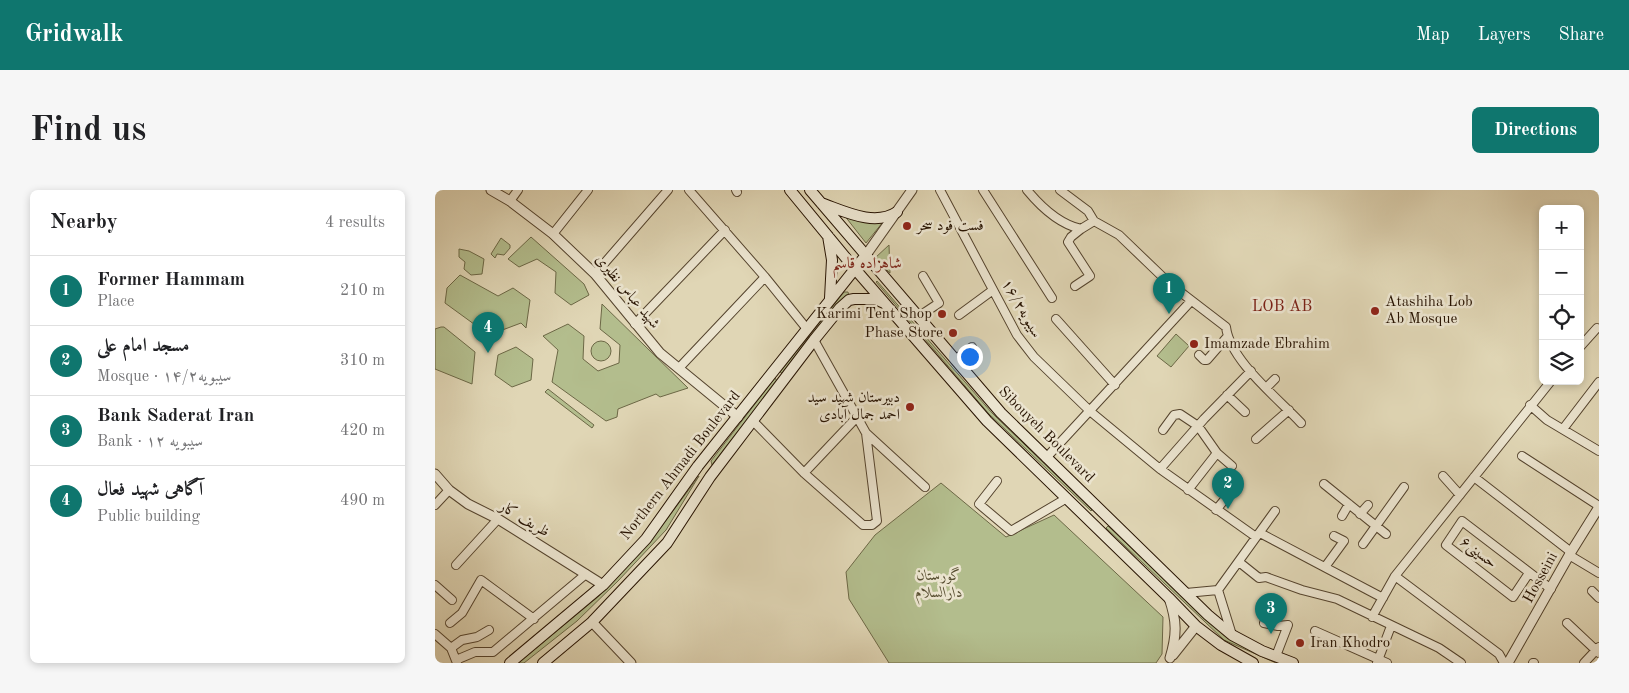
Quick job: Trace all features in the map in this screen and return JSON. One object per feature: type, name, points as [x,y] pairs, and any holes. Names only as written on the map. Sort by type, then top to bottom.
[{"type":"main road","name":"Sibouyeh Boulevard","points":[[790,190],[855,269],[987,421],[1196,626],[1221,645],[1252,663]]},
{"type":"main road","name":"Sibouyeh Boulevard","points":[[810,190],[1001,413],[1046,458],[1208,615],[1232,635],[1293,663]]},
{"type":"main road","points":[[821,203],[866,218],[891,216],[897,212]]},
{"type":"main road","points":[[828,235],[832,260],[829,300]]},
{"type":"main road","name":"Northern Ahmadi Boulevard","points":[[510,663],[603,585],[646,539],[698,466],[866,255]]},
{"type":"main road","name":"Northern Ahmadi Boulevard","points":[[543,663],[592,622],[667,542],[710,477],[840,308],[849,300],[854,299],[872,299],[885,304]]},
{"type":"main road","points":[[698,466],[710,477]]},
{"type":"main road","points":[[1093,524],[1103,513]]},
{"type":"street","name":"شهید عباس نظیری","points":[[491,190],[553,234],[595,274],[660,353],[738,417]]},
{"type":"street","points":[[509,201],[518,190]]},
{"type":"street","points":[[553,234],[588,190]]},
{"type":"street","points":[[595,274],[668,190]]},
{"type":"street","points":[[689,190],[765,277],[807,329]]},
{"type":"street","points":[[866,255],[912,190]]},
{"type":"street","name":"سیبویه۱۶/۲","points":[[940,190],[1017,335],[1034,357],[1091,412],[1160,469],[1216,510],[1258,535],[1325,567],[1383,598]]},
{"type":"street","points":[[983,190],[1052,298]]},
{"type":"street","points":[[1027,190],[1056,218],[1081,229]]},
{"type":"street","points":[[1061,190],[1088,211],[1094,221],[1119,235],[1170,284],[1226,327],[1227,337],[1231,345],[1251,372],[1301,423]]},
{"type":"street","points":[[1075,286],[1090,276],[1068,242],[1071,237],[1094,221]]},
{"type":"street","points":[[635,324],[725,230]]},
{"type":"street","points":[[918,317],[939,303],[923,276]]},
{"type":"street","points":[[679,368],[765,277]]},
{"type":"street","points":[[959,315],[993,290]]},
{"type":"street","points":[[1046,458],[1091,412],[1191,301]]},
{"type":"street","points":[[1056,319],[1115,385]]},
{"type":"street","points":[[1584,343],[1597,328]]},
{"type":"street","points":[[1199,355],[1207,360],[1227,337]]},
{"type":"street","points":[[753,421],[804,473],[863,525],[872,525],[877,521],[866,433],[814,340]]},
{"type":"street","points":[[955,360],[972,347]]},
{"type":"street","points":[[1160,469],[1197,426],[1251,372]]},
{"type":"street","points":[[1267,388],[1275,379]]},
{"type":"street","points":[[1563,429],[1599,382]]},
{"type":"street","points":[[1372,617],[1395,576],[1548,385]]},
{"type":"street","points":[[1227,395],[1245,412]]},
{"type":"street","points":[[1530,406],[1547,420],[1599,451]]},
{"type":"street","points":[[1256,439],[1289,410]]},
{"type":"street","points":[[1163,430],[1179,414],[1197,426],[1217,453],[1232,466]]},
{"type":"street","points":[[804,473],[858,416]]},
{"type":"street","points":[[866,433],[925,487]]},
{"type":"street","points":[[1189,490],[1217,453]]},
{"type":"street","points":[[1522,456],[1598,511]]},
{"type":"street","name":"ظریف کار","points":[[435,474],[449,490],[468,504],[498,519],[603,585]]},
{"type":"street","points":[[1443,476],[1460,495]]},
{"type":"street","points":[[1474,478],[1570,554],[1597,569]]},
{"type":"street","points":[[997,481],[979,504],[1011,531],[1067,498]]},
{"type":"street","points":[[1324,484],[1386,534]]},
{"type":"street","points":[[1363,544],[1404,487]]},
{"type":"street","points":[[435,505],[449,490]]},
{"type":"street","points":[[1216,510],[1230,493]]},
{"type":"street","points":[[1342,516],[1349,504]]},
{"type":"street","points":[[1361,514],[1368,505]]},
{"type":"street","points":[[1186,593],[1218,590],[1275,511]]},
{"type":"street","name":"Hosseini","points":[[1508,663],[1570,554],[1598,511]]},
{"type":"street","points":[[457,565],[498,519]]},
{"type":"street","name":"حسینی۶","points":[[1529,573],[1513,597],[1446,545],[1461,521],[1551,589]]},
{"type":"street","points":[[1325,567],[1344,541],[1334,536]]},
{"type":"street","points":[[1239,562],[1259,578],[1266,577],[1302,590],[1337,599],[1439,648],[1461,663]]},
{"type":"street","points":[[435,634],[451,648],[457,662],[475,652],[493,652],[586,574]]},
{"type":"street","points":[[1395,576],[1499,654],[1504,663]]},
{"type":"street","points":[[450,623],[462,613],[481,580],[534,619]]},
{"type":"street","points":[[435,585],[451,600]]},
{"type":"street","points":[[1218,590],[1232,635]]},
{"type":"street","points":[[1592,591],[1599,598]]},
{"type":"street","points":[[1169,598],[1175,615],[1176,627],[1175,643],[1169,661]]},
{"type":"street","points":[[592,622],[631,663]]},
{"type":"street","points":[[1567,622],[1598,650],[1584,663]]},
{"type":"street","points":[[1264,623],[1278,626],[1288,625],[1276,656]]},
{"type":"street","points":[[1169,661],[1196,626]]},
{"type":"street","points":[[1378,661],[1391,626]]},
{"type":"street","points":[[451,648],[462,640],[477,638],[489,630]]},
{"type":"street","points":[[1315,631],[1378,661],[1387,663]]},
{"type":"green space","points":[[844,215],[883,222],[866,243]]},
{"type":"green space","points":[[531,237],[584,284],[589,295],[571,305],[555,293],[556,272],[537,259],[519,267],[508,259]]},
{"type":"green space","points":[[501,238],[510,245],[510,248],[504,255],[497,254],[495,258],[491,254]]},
{"type":"green space","points":[[889,245],[890,273],[875,258]]},
{"type":"green space","points":[[459,249],[469,251],[484,259],[482,274],[471,275],[464,269],[465,262],[459,257]]},
{"type":"green space","points":[[460,275],[498,296],[513,288],[530,300],[526,328],[521,323],[489,335],[445,303],[447,288]]},
{"type":"green space","points":[[877,281],[992,413],[1091,511],[989,414]]},
{"type":"green space","points":[[844,292],[848,292],[849,296],[782,373],[780,372]]},
{"type":"green space","points":[[602,304],[688,388],[660,397],[656,394],[618,409],[617,417],[606,421],[552,382],[558,350],[543,336],[568,324],[584,336],[583,359],[598,371],[619,363],[620,345],[600,329]]},
{"type":"green space","points":[[444,327],[475,352],[472,384],[435,369],[435,329]]},
{"type":"green space","points":[[1176,334],[1189,346],[1171,367],[1157,356]]},
{"type":"green space","points":[[601,341],[608,344],[611,351],[608,358],[601,361],[594,358],[591,351],[594,344]]},
{"type":"green space","points":[[516,347],[533,359],[531,380],[512,387],[495,375],[498,355]]},
{"type":"green space","points":[[775,378],[777,381],[712,465],[711,461]]},
{"type":"green space","points":[[548,389],[594,425],[592,428],[545,392]]},
{"type":"green space","points":[[699,476],[666,530],[618,581],[577,621],[524,663],[518,663],[599,596],[664,523]]},
{"type":"green space","name":"گورستان دارالسلام","points":[[941,483],[1006,537],[1054,515],[1163,617],[1162,654],[1156,663],[889,663],[849,599],[846,572],[875,535]]},
{"type":"green space","points":[[1108,526],[1227,638],[1287,663],[1276,663],[1224,640],[1106,528]]},
{"type":"place","name":"فست فود سحر","points":[[907,226]]},
{"type":"place","name":"Atashiha Lob Ab Mosque","points":[[1375,311]]},
{"type":"place","name":"Karimi Tent Shop","points":[[942,314]]},
{"type":"place","name":"Former Hammam","points":[[1169,314]]},
{"type":"place","name":"Phase Store","points":[[953,333]]},
{"type":"place","name":"Imamzade Ebrahim","points":[[1194,344]]},
{"type":"place","name":"آگاهی شهید فعال","points":[[488,353]]},
{"type":"place","name":"دبیرستان شهید سید احمد جمال آبادی","points":[[910,407]]},
{"type":"place","name":"مسجد امام علی","points":[[1228,509]]},
{"type":"place","name":"Bank Saderat Iran","points":[[1271,634]]},
{"type":"place","name":"Iran Khodro","points":[[1300,643]]},
{"type":"district","name":"شاهزاده قاسم","points":[[867,264]]},
{"type":"district","name":"LOB AB","points":[[1282,307]]}]
